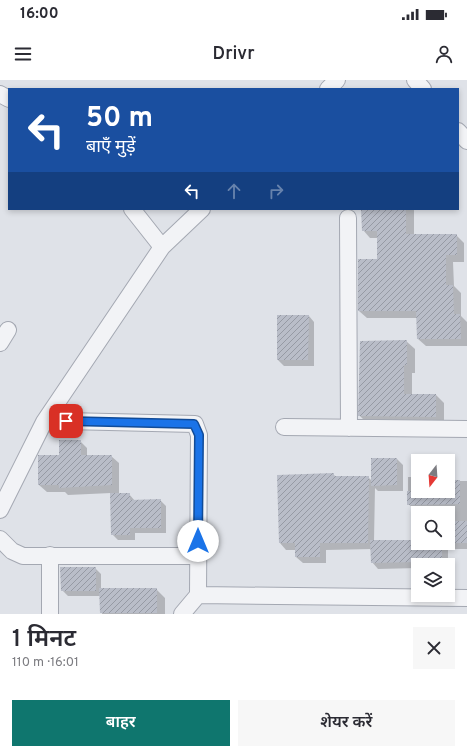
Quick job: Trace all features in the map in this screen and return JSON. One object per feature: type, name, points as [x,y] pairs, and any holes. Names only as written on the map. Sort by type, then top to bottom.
[{"type":"street","points":[[329,88],[337,80]]},
{"type":"street","points":[[415,80],[422,88]]},
{"type":"street","points":[[459,132],[467,141]]},
{"type":"street","points":[[133,210],[162,247]]},
{"type":"street","points":[[0,510],[44,422],[162,247],[201,210]]},
{"type":"street","points":[[348,218],[349,428]]},
{"type":"street","points":[[66,421],[194,424],[199,435],[198,595],[182,614]]},
{"type":"street","points":[[284,427],[467,429]]},
{"type":"street","points":[[0,539],[12,551],[23,556],[198,556]]},
{"type":"street","points":[[50,555],[50,614]]},
{"type":"street","points":[[198,595],[467,598]]},
{"type":"building","points":[[361,210],[406,210],[406,234],[457,234],[457,255],[446,255],[446,285],[453,285],[454,314],[460,314],[461,339],[417,339],[416,311],[358,311],[358,259],[377,259],[377,231],[362,231]]},
{"type":"building","points":[[277,315],[309,315],[308,360],[277,360]]},
{"type":"building","points":[[407,340],[407,365],[404,365],[404,394],[436,394],[436,417],[358,416],[360,341]]},
{"type":"building","points":[[59,440],[81,440],[81,455],[112,455],[112,485],[59,488],[59,485],[38,485],[38,455],[59,455]]},
{"type":"building","points":[[371,458],[397,458],[397,485],[371,486]]},
{"type":"building","points":[[334,473],[334,476],[369,476],[368,543],[320,543],[320,557],[295,557],[295,543],[279,543],[277,475]]},
{"type":"building","points":[[455,480],[460,480],[460,504],[407,505],[407,491],[411,491],[411,498],[455,498]]},
{"type":"building","points":[[110,493],[130,493],[130,500],[161,499],[161,528],[130,528],[130,535],[111,535]]},
{"type":"building","points":[[455,521],[467,521],[467,543],[455,543]]},
{"type":"building","points":[[370,540],[411,540],[411,550],[442,550],[442,558],[411,558],[411,562],[371,563]]},
{"type":"building","points":[[60,567],[96,567],[96,591],[61,591]]},
{"type":"building","points":[[99,588],[157,588],[157,613],[100,613]]},
{"type":"route","points":[[66,421],[194,424],[199,435],[198,541]]}]
